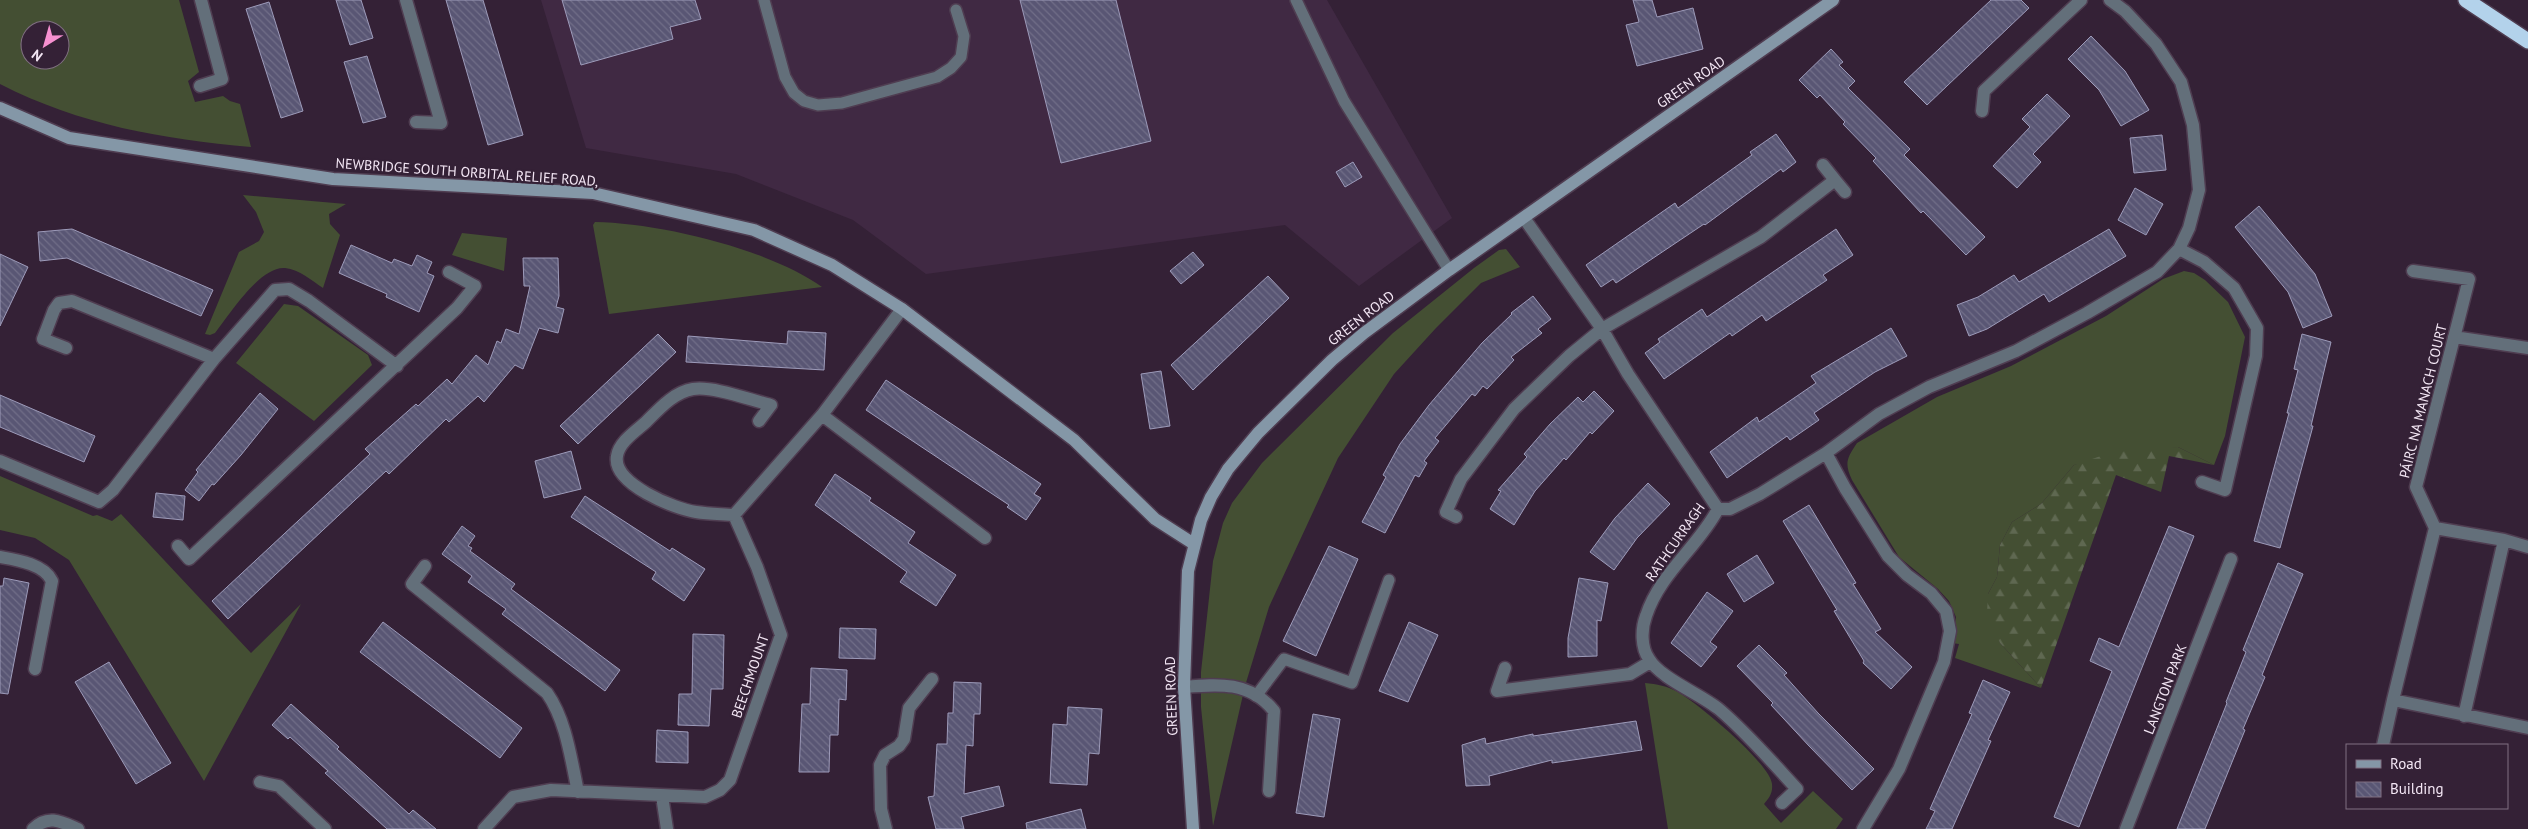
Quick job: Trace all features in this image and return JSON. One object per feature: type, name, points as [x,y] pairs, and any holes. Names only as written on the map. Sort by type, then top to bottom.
[{"type":"highway","points":[[2466,0],[2528,41]]},
{"type":"street","points":[[200,86],[222,79],[201,0]]},
{"type":"street","points":[[406,0],[441,123],[416,122]]},
{"type":"street","name":"GREEN ROAD","points":[[1193,829],[1184,687],[1186,595],[1194,544],[1210,497],[1228,470],[1258,433],[1332,360],[1364,333],[1449,270],[1834,0]]},
{"type":"street","points":[[1982,112],[1984,91],[2081,0]]},
{"type":"street","points":[[1718,509],[1730,509],[1752,498],[1826,453],[1879,414],[1929,386],[2016,351],[2087,313],[2157,272],[2179,248],[2189,228],[2199,190],[2193,125],[2181,82],[2156,44],[2125,11],[2110,0]]},
{"type":"street","name":"NEWBRIDGE SOUTH ORBITAL RELIEF ROAD,","points":[[0,108],[69,138],[333,179],[593,193],[754,230],[832,265],[902,309],[1074,440],[1155,519],[1194,544]]},
{"type":"street","points":[[1824,165],[1845,192]]},
{"type":"street","points":[[1456,517],[1446,512],[1461,479],[1514,409],[1569,356],[1602,329],[1760,237],[1835,180]]},
{"type":"street","name":"RATHCURRAGH","points":[[1524,218],[1602,329],[1638,390],[1718,509],[1711,522],[1662,582],[1645,617],[1642,649],[1650,662]]},
{"type":"street","points":[[2179,248],[2204,262],[2234,288],[2257,328],[2256,356],[2225,490],[2202,482]]},
{"type":"street","name":"PÁIRC NA MANACH COURT","points":[[2413,271],[2469,279],[2416,487],[2434,528]]},
{"type":"street","points":[[178,546],[190,559],[398,366],[457,308],[475,286],[449,272]]},
{"type":"street","points":[[0,462],[99,502],[113,490],[214,359],[275,290],[289,289],[309,301],[398,366]]},
{"type":"street","points":[[66,348],[43,339],[54,310],[60,304],[72,301],[214,359]]},
{"type":"street","points":[[759,421],[772,405],[710,390],[692,390],[672,398],[624,442],[616,456],[619,470],[627,481],[656,499],[694,512],[734,515],[822,415],[902,309]]},
{"type":"street","points":[[2454,336],[2528,348]]},
{"type":"street","points":[[822,415],[985,538]]},
{"type":"street","points":[[1826,453],[1844,488],[1888,556],[1906,575],[1931,593],[1946,611],[1950,631],[1944,662],[1899,769],[1863,829]]},
{"type":"street","name":"BEECHMOUNT","points":[[484,829],[514,797],[550,790],[705,797],[720,790],[730,780],[781,635],[760,575],[734,515]]},
{"type":"street","points":[[2383,744],[2434,528],[2504,540],[2528,547]]},
{"type":"street","points":[[2464,716],[2504,540]]},
{"type":"street","points":[[0,557],[19,560],[42,570],[49,574],[52,581],[35,669]]},
{"type":"street","name":"LANGTON PARK","points":[[2126,829],[2231,559]]},
{"type":"street","points":[[425,566],[412,584],[547,693],[555,704],[568,747],[578,792]]},
{"type":"street","points":[[1504,668],[1497,691],[1630,674],[1650,662],[1718,708],[1748,736],[1796,789],[1782,803]]},
{"type":"street","points":[[886,829],[881,809],[880,765],[884,755],[899,746],[904,739],[909,708],[932,679]]},
{"type":"street","points":[[1184,687],[1222,684],[1247,691],[1267,703],[1274,712],[1269,791]]},
{"type":"street","points":[[2394,700],[2528,728]]},
{"type":"street","points":[[260,782],[280,786],[325,829]]},
{"type":"street","points":[[662,796],[667,829]]},
{"type":"street","points":[[33,829],[46,820],[58,820],[78,829]]},
{"type":"lane","points":[[764,0],[785,77],[794,93],[804,101],[818,105],[842,103],[937,77],[951,68],[961,57],[964,36],[956,10]]},
{"type":"lane","points":[[1296,0],[1344,101],[1449,270]]},
{"type":"lane","points":[[1256,696],[1284,659],[1352,682],[1389,580]]},
{"type":"shaded area","points":[[541,0],[1327,0],[1452,218],[1359,286],[1285,225],[926,274],[853,220],[736,174],[586,148]]},
{"type":"green space","points":[[0,0],[179,0],[199,72],[188,81],[195,102],[223,96],[230,101],[240,104],[251,147],[185,140],[122,128],[60,110],[0,84]]},
{"type":"green space","points":[[243,195],[346,204],[329,214],[330,224],[340,235],[323,288],[296,271],[285,268],[275,269],[246,293],[215,333],[205,334],[239,252],[259,241],[264,232],[256,212]]},
{"type":"green space","points":[[595,222],[650,227],[713,241],[773,261],[800,273],[822,287],[609,314],[593,225]]},
{"type":"green space","points":[[462,233],[507,238],[504,271],[452,255]]},
{"type":"green space","points":[[1506,249],[1520,267],[1481,283],[1436,328],[1394,374],[1338,458],[1269,607],[1245,686],[1213,826],[1201,707],[1201,672],[1213,561],[1223,523],[1232,503],[1262,463],[1393,333],[1474,268],[1499,250]]},
{"type":"green space","points":[[2184,271],[2194,273],[2205,280],[2228,302],[2245,337],[2225,436],[2214,465],[2178,447],[2074,465],[2041,504],[2012,522],[2000,545],[1997,577],[1988,594],[2000,643],[2041,688],[1955,658],[1959,644],[1952,643],[1956,617],[1949,601],[1938,589],[1899,557],[1852,480],[1847,465],[1851,453],[1857,443],[1937,397],[2011,366],[2106,316],[2163,279]]},
{"type":"green space","points":[[284,304],[298,306],[368,355],[372,365],[314,421],[236,363]]},
{"type":"green space","points":[[2178,447],[2214,465],[2169,456],[2161,492],[2116,475],[2041,688],[2000,643],[1987,613],[1988,594],[1997,577],[2000,545],[2012,522],[2041,504],[2074,465],[2122,449]]},
{"type":"green space","points":[[0,476],[93,516],[97,515],[112,521],[121,514],[251,653],[301,604],[204,781],[69,560],[35,538],[0,530]]},
{"type":"green space","points":[[1645,683],[1670,688],[1687,698],[1716,720],[1759,762],[1768,774],[1772,784],[1772,790],[1764,804],[1781,823],[1813,791],[1843,819],[1836,829],[1668,829]]},
{"type":"building","points":[[336,0],[361,0],[373,38],[350,45]]},
{"type":"building","points":[[446,0],[483,0],[523,135],[488,145]]},
{"type":"building","points":[[562,0],[695,0],[701,19],[670,27],[673,39],[581,65]]},
{"type":"building","points":[[1020,0],[1116,0],[1151,141],[1061,163]]},
{"type":"building","points":[[1633,0],[1652,0],[1657,17],[1693,8],[1703,49],[1637,66],[1626,25],[1639,22]]},
{"type":"building","points":[[1991,0],[2021,0],[2029,8],[1927,105],[1904,82]]},
{"type":"building","points":[[269,2],[303,111],[281,118],[246,9]]},
{"type":"building","points":[[2091,36],[2125,71],[2149,110],[2121,126],[2099,90],[2068,59]]},
{"type":"building","points":[[1831,49],[1843,62],[1839,65],[1855,81],[1848,88],[1910,149],[1904,155],[1985,237],[1966,255],[1923,211],[1921,213],[1873,161],[1876,158],[1843,124],[1845,122],[1820,95],[1817,98],[1799,80]]},
{"type":"building","points":[[367,56],[386,117],[363,123],[344,62]]},
{"type":"building","points":[[2047,94],[2070,116],[2033,154],[2041,162],[2017,188],[1993,166],[2030,127],[2022,119]]},
{"type":"building","points":[[1776,134],[1796,162],[1783,172],[1781,169],[1705,225],[1616,283],[1613,279],[1601,287],[1586,265],[1675,203],[1678,208],[1752,155],[1750,152]]},
{"type":"building","points":[[2162,135],[2166,170],[2134,173],[2130,138]]},
{"type":"building","points":[[1353,162],[1362,177],[1345,187],[1336,172]]},
{"type":"building","points":[[2135,188],[2163,204],[2146,235],[2118,220]]},
{"type":"building","points":[[2259,206],[2315,274],[2332,316],[2303,328],[2288,292],[2235,227]]},
{"type":"building","points":[[72,229],[213,290],[201,316],[67,258],[40,261],[38,232]]},
{"type":"building","points":[[1836,229],[1853,255],[1823,275],[1827,280],[1766,321],[1762,315],[1732,336],[1730,333],[1664,379],[1645,353],[1660,342],[1658,339],[1702,309],[1707,317]]},
{"type":"building","points":[[2109,229],[2126,256],[2049,302],[2044,294],[1987,329],[1969,336],[1957,305],[1978,297],[2014,275],[2019,282]]},
{"type":"building","points":[[351,245],[392,263],[394,259],[412,266],[417,255],[432,262],[427,273],[434,276],[419,312],[386,297],[387,294],[339,273]]},
{"type":"building","points":[[1193,252],[1204,265],[1181,284],[1170,271]]},
{"type":"building","points":[[0,254],[28,267],[0,326]]},
{"type":"building","points":[[523,258],[558,258],[559,296],[556,307],[564,309],[558,333],[539,328],[523,369],[515,365],[484,402],[478,396],[449,422],[446,419],[389,474],[386,471],[228,619],[212,601],[370,454],[365,449],[416,404],[418,406],[447,379],[452,384],[476,355],[488,365],[497,341],[501,343],[506,329],[519,334],[530,286],[524,286]]},
{"type":"building","points":[[1268,276],[1289,298],[1193,390],[1171,365]]},
{"type":"building","points":[[1533,296],[1551,319],[1538,329],[1542,333],[1511,357],[1514,360],[1487,389],[1483,386],[1475,396],[1472,394],[1435,438],[1439,441],[1424,461],[1427,463],[1419,477],[1415,475],[1385,533],[1362,522],[1386,477],[1383,475],[1400,444],[1429,405],[1482,343],[1511,313]]},
{"type":"building","points":[[1891,328],[1907,356],[1875,372],[1814,413],[1819,420],[1790,440],[1787,436],[1727,478],[1710,452],[1757,417],[1759,422],[1816,383],[1811,376]]},
{"type":"building","points":[[788,331],[826,333],[824,370],[686,362],[688,336],[787,344]]},
{"type":"building","points":[[658,334],[676,352],[578,444],[560,426]]},
{"type":"building","points":[[2302,334],[2331,342],[2311,426],[2313,426],[2280,548],[2254,541],[2289,413],[2287,413],[2298,370],[2294,369]]},
{"type":"building","points":[[1161,371],[1170,426],[1150,429],[1141,374]]},
{"type":"building","points":[[886,380],[1041,484],[1034,494],[1041,498],[1026,520],[1007,507],[1009,505],[866,410]]},
{"type":"building","points":[[1594,391],[1614,411],[1592,434],[1590,432],[1566,460],[1564,458],[1535,491],[1514,525],[1490,509],[1501,491],[1498,490],[1527,457],[1524,454],[1550,424],[1578,397],[1583,402]]},
{"type":"building","points":[[260,393],[278,409],[241,455],[214,485],[212,484],[199,501],[185,490],[198,472],[196,470]]},
{"type":"building","points":[[0,395],[95,436],[84,462],[0,427]]},
{"type":"building","points":[[571,451],[581,489],[544,498],[535,461]]},
{"type":"building","points":[[835,474],[871,498],[869,501],[915,532],[908,543],[956,575],[936,606],[900,582],[907,572],[815,505]]},
{"type":"building","points":[[1648,483],[1670,504],[1637,538],[1614,570],[1590,552],[1615,518]]},
{"type":"building","points":[[156,493],[185,496],[183,520],[153,517]]},
{"type":"building","points":[[585,496],[670,551],[672,548],[705,569],[684,601],[652,579],[656,572],[571,517]]},
{"type":"building","points":[[1809,505],[1856,583],[1853,584],[1881,629],[1875,632],[1912,667],[1891,689],[1863,663],[1864,661],[1834,611],[1837,610],[1783,521]]},
{"type":"building","points":[[462,526],[475,536],[468,546],[472,548],[470,551],[515,584],[511,589],[620,670],[605,691],[502,614],[506,609],[468,582],[472,576],[442,554]]},
{"type":"building","points":[[2169,526],[2194,536],[2079,827],[2054,817],[2112,671],[2090,661],[2099,638],[2119,647]]},
{"type":"building","points":[[1329,546],[1358,559],[1316,656],[1283,641]]},
{"type":"building","points":[[1757,555],[1774,583],[1744,602],[1727,574]]},
{"type":"building","points":[[2278,563],[2303,574],[2262,675],[2265,677],[2243,729],[2245,730],[2205,829],[2177,829],[2227,703],[2246,652],[2243,650]]},
{"type":"building","points":[[4,578],[29,583],[8,694],[0,693],[0,586],[3,586]]},
{"type":"building","points":[[1579,578],[1608,583],[1601,621],[1597,620],[1597,656],[1568,657],[1568,638]]},
{"type":"building","points":[[1707,592],[1733,611],[1710,642],[1717,647],[1701,667],[1671,643]]},
{"type":"building","points":[[383,622],[522,728],[500,758],[360,652]]},
{"type":"building","points":[[1409,622],[1438,635],[1408,702],[1379,691]]},
{"type":"building","points":[[840,628],[876,629],[875,659],[839,658]]},
{"type":"building","points":[[693,634],[724,635],[723,689],[711,689],[709,726],[678,725],[679,694],[692,694]]},
{"type":"building","points":[[1759,645],[1787,673],[1784,675],[1818,713],[1874,769],[1852,790],[1809,746],[1771,705],[1773,703],[1737,666]]},
{"type":"building","points":[[109,662],[171,763],[136,784],[75,682]]},
{"type":"building","points":[[811,668],[847,670],[846,700],[839,699],[838,735],[830,735],[829,772],[799,772],[802,704],[810,704]]},
{"type":"building","points":[[1983,680],[2010,692],[1988,740],[1991,741],[1952,829],[1926,829],[1935,811],[1930,809],[1972,714],[1969,713]]},
{"type":"building","points":[[954,682],[981,683],[980,714],[974,714],[973,746],[966,745],[964,794],[999,786],[1004,806],[961,817],[964,829],[936,829],[928,797],[934,796],[937,744],[947,744],[948,713],[953,713]]},
{"type":"building","points":[[291,704],[339,747],[337,749],[409,814],[413,810],[436,829],[387,829],[325,773],[328,771],[290,737],[288,739],[272,725]]},
{"type":"building","points":[[1068,707],[1102,709],[1099,754],[1089,753],[1087,785],[1050,783],[1053,724],[1067,725]]},
{"type":"building","points":[[1313,714],[1340,719],[1324,817],[1296,813]]},
{"type":"building","points":[[1636,721],[1642,750],[1552,763],[1552,760],[1489,776],[1490,785],[1466,786],[1462,745],[1485,738],[1486,744],[1533,734],[1533,736]]},
{"type":"building","points":[[657,730],[688,732],[688,763],[656,762]]},
{"type":"building","points":[[1081,809],[1086,829],[1027,829],[1026,823]]}]
